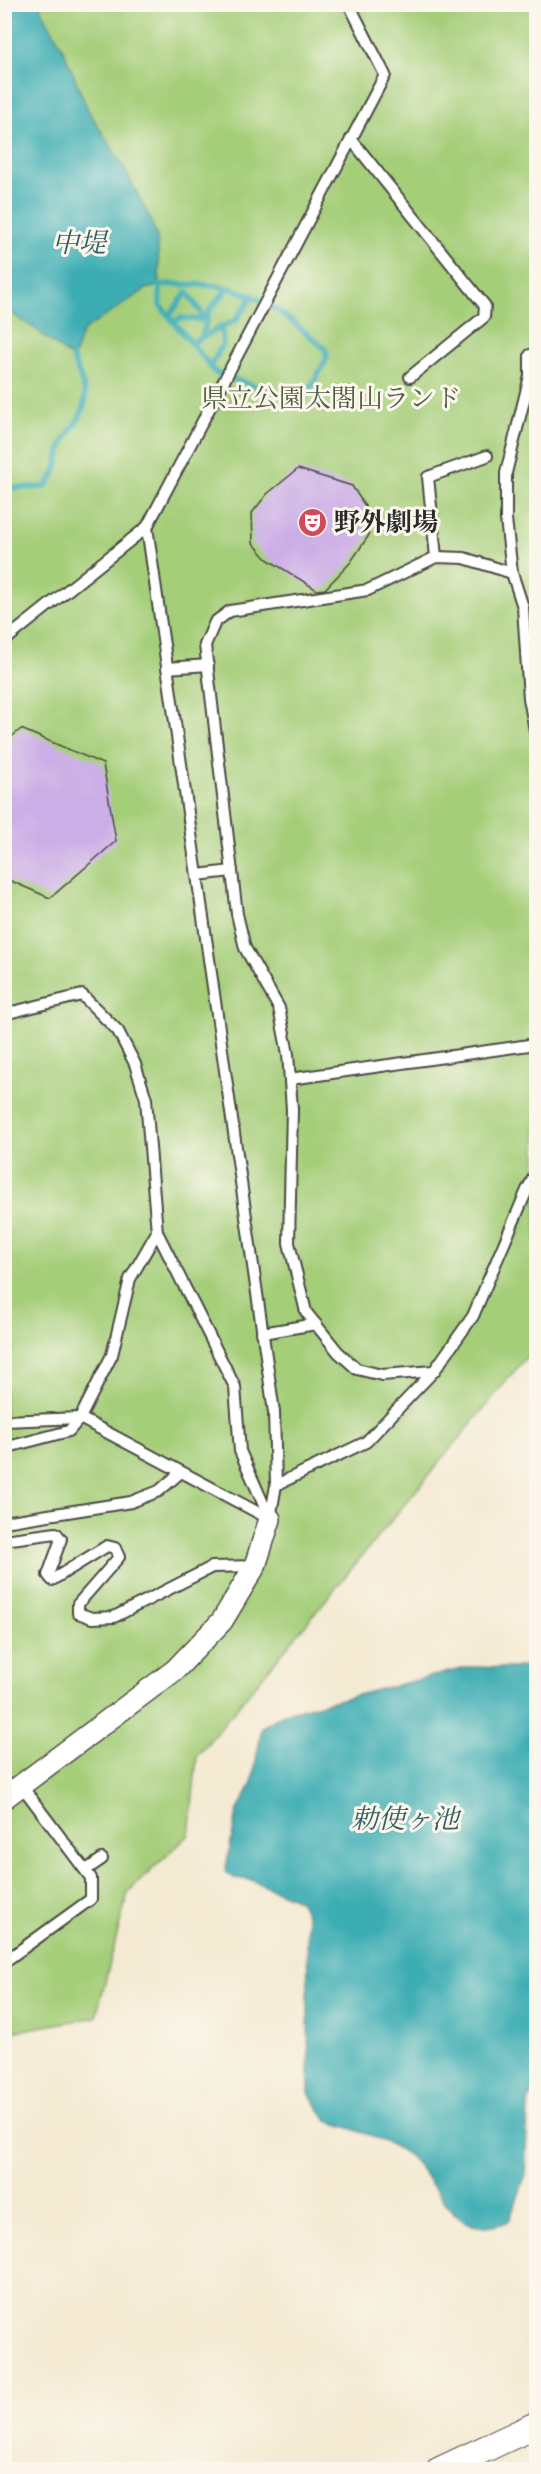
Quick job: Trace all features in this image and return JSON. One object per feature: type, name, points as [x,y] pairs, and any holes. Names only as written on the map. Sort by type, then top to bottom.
[{"type":"street","points":[[13,1792],[175,1670],[222,1621],[255,1566],[270,1519]]},
{"type":"street","points":[[440,2469],[537,2425]]},
{"type":"lane","points":[[4,641],[147,527],[385,75],[349,4]]},
{"type":"lane","points":[[351,139],[485,306],[484,317],[410,377]]},
{"type":"lane","points":[[530,355],[530,376],[506,473],[506,519],[512,573],[523,607],[529,698],[537,736]]},
{"type":"lane","points":[[436,556],[428,477],[487,456]]},
{"type":"lane","points":[[147,527],[274,1412],[276,1485],[270,1519]]},
{"type":"lane","points":[[434,1371],[382,1376],[357,1369],[338,1352],[306,1312],[289,1243],[292,1109],[290,1079],[279,1008],[245,948],[237,914],[206,645],[215,621],[230,611],[368,590],[436,556],[464,558],[512,573]]},
{"type":"lane","points":[[167,668],[208,665]]},
{"type":"lane","points":[[197,875],[232,871]]},
{"type":"lane","points":[[4,1014],[81,995],[118,1032],[135,1064],[146,1100],[157,1232],[235,1387],[240,1451],[270,1519]]},
{"type":"lane","points":[[290,1079],[537,1044]]},
{"type":"lane","points":[[276,1485],[366,1442],[434,1371],[473,1316],[527,1190],[537,1173]]},
{"type":"lane","points":[[4,1448],[69,1431],[80,1419],[112,1355],[130,1279],[157,1232]]},
{"type":"lane","points":[[261,1333],[316,1324]]},
{"type":"lane","points":[[4,1421],[80,1419],[270,1519]]},
{"type":"lane","points":[[4,1522],[131,1502],[159,1491],[181,1472]]},
{"type":"lane","points":[[4,1540],[56,1533],[61,1539],[48,1575],[52,1580],[107,1546],[115,1548],[119,1557],[78,1604],[78,1613],[92,1618],[114,1617],[212,1567],[255,1566]]},
{"type":"lane","points":[[4,1962],[91,1899],[91,1878],[86,1870],[13,1792]]},
{"type":"lane","points":[[86,1870],[102,1859]]},
{"type":"green space","name":"県立公園太閤山ランド","points":[[5,5],[536,5],[536,1345],[197,1756],[189,1835],[128,1892],[96,2017],[5,2033]]},
{"type":"water","name":"中堤","points":[[5,4],[39,5],[63,49],[88,110],[123,166],[151,220],[157,237],[160,286],[146,289],[83,331],[73,359],[34,328],[5,309]]},
{"type":"water","name":"勅使ヶ池","points":[[536,1663],[536,2080],[528,2103],[525,2177],[509,2221],[490,2226],[474,2225],[460,2218],[449,2208],[419,2167],[401,2150],[381,2140],[327,2121],[309,2093],[307,1916],[299,1900],[251,1880],[234,1878],[225,1872],[237,1812],[252,1783],[262,1727],[285,1713],[469,1667],[514,1668]]},
{"type":"building","points":[[298,469],[352,486],[365,506],[369,535],[350,563],[325,589],[317,590],[267,559],[253,543],[252,513],[267,494]]},
{"type":"building","points":[[21,729],[103,764],[116,841],[50,898],[4,878],[4,743]]},
{"type":"waterway","points":[[170,284],[217,286],[248,294],[276,309],[301,328],[325,349],[327,358],[304,399],[296,400],[216,373],[160,305],[160,286],[170,284]]},
{"type":"waterway","points":[[203,334],[209,311],[227,289]]},
{"type":"waterway","points":[[169,316],[187,292],[206,320],[181,318],[173,322]]},
{"type":"waterway","points":[[191,343],[236,320],[253,296]]},
{"type":"waterway","points":[[210,367],[223,344],[221,326]]},
{"type":"waterway","points":[[4,488],[45,487],[55,472],[62,446],[84,407],[83,384],[73,359]]},
{"type":"place","name":"野外劇場","points":[[313,522]]}]
